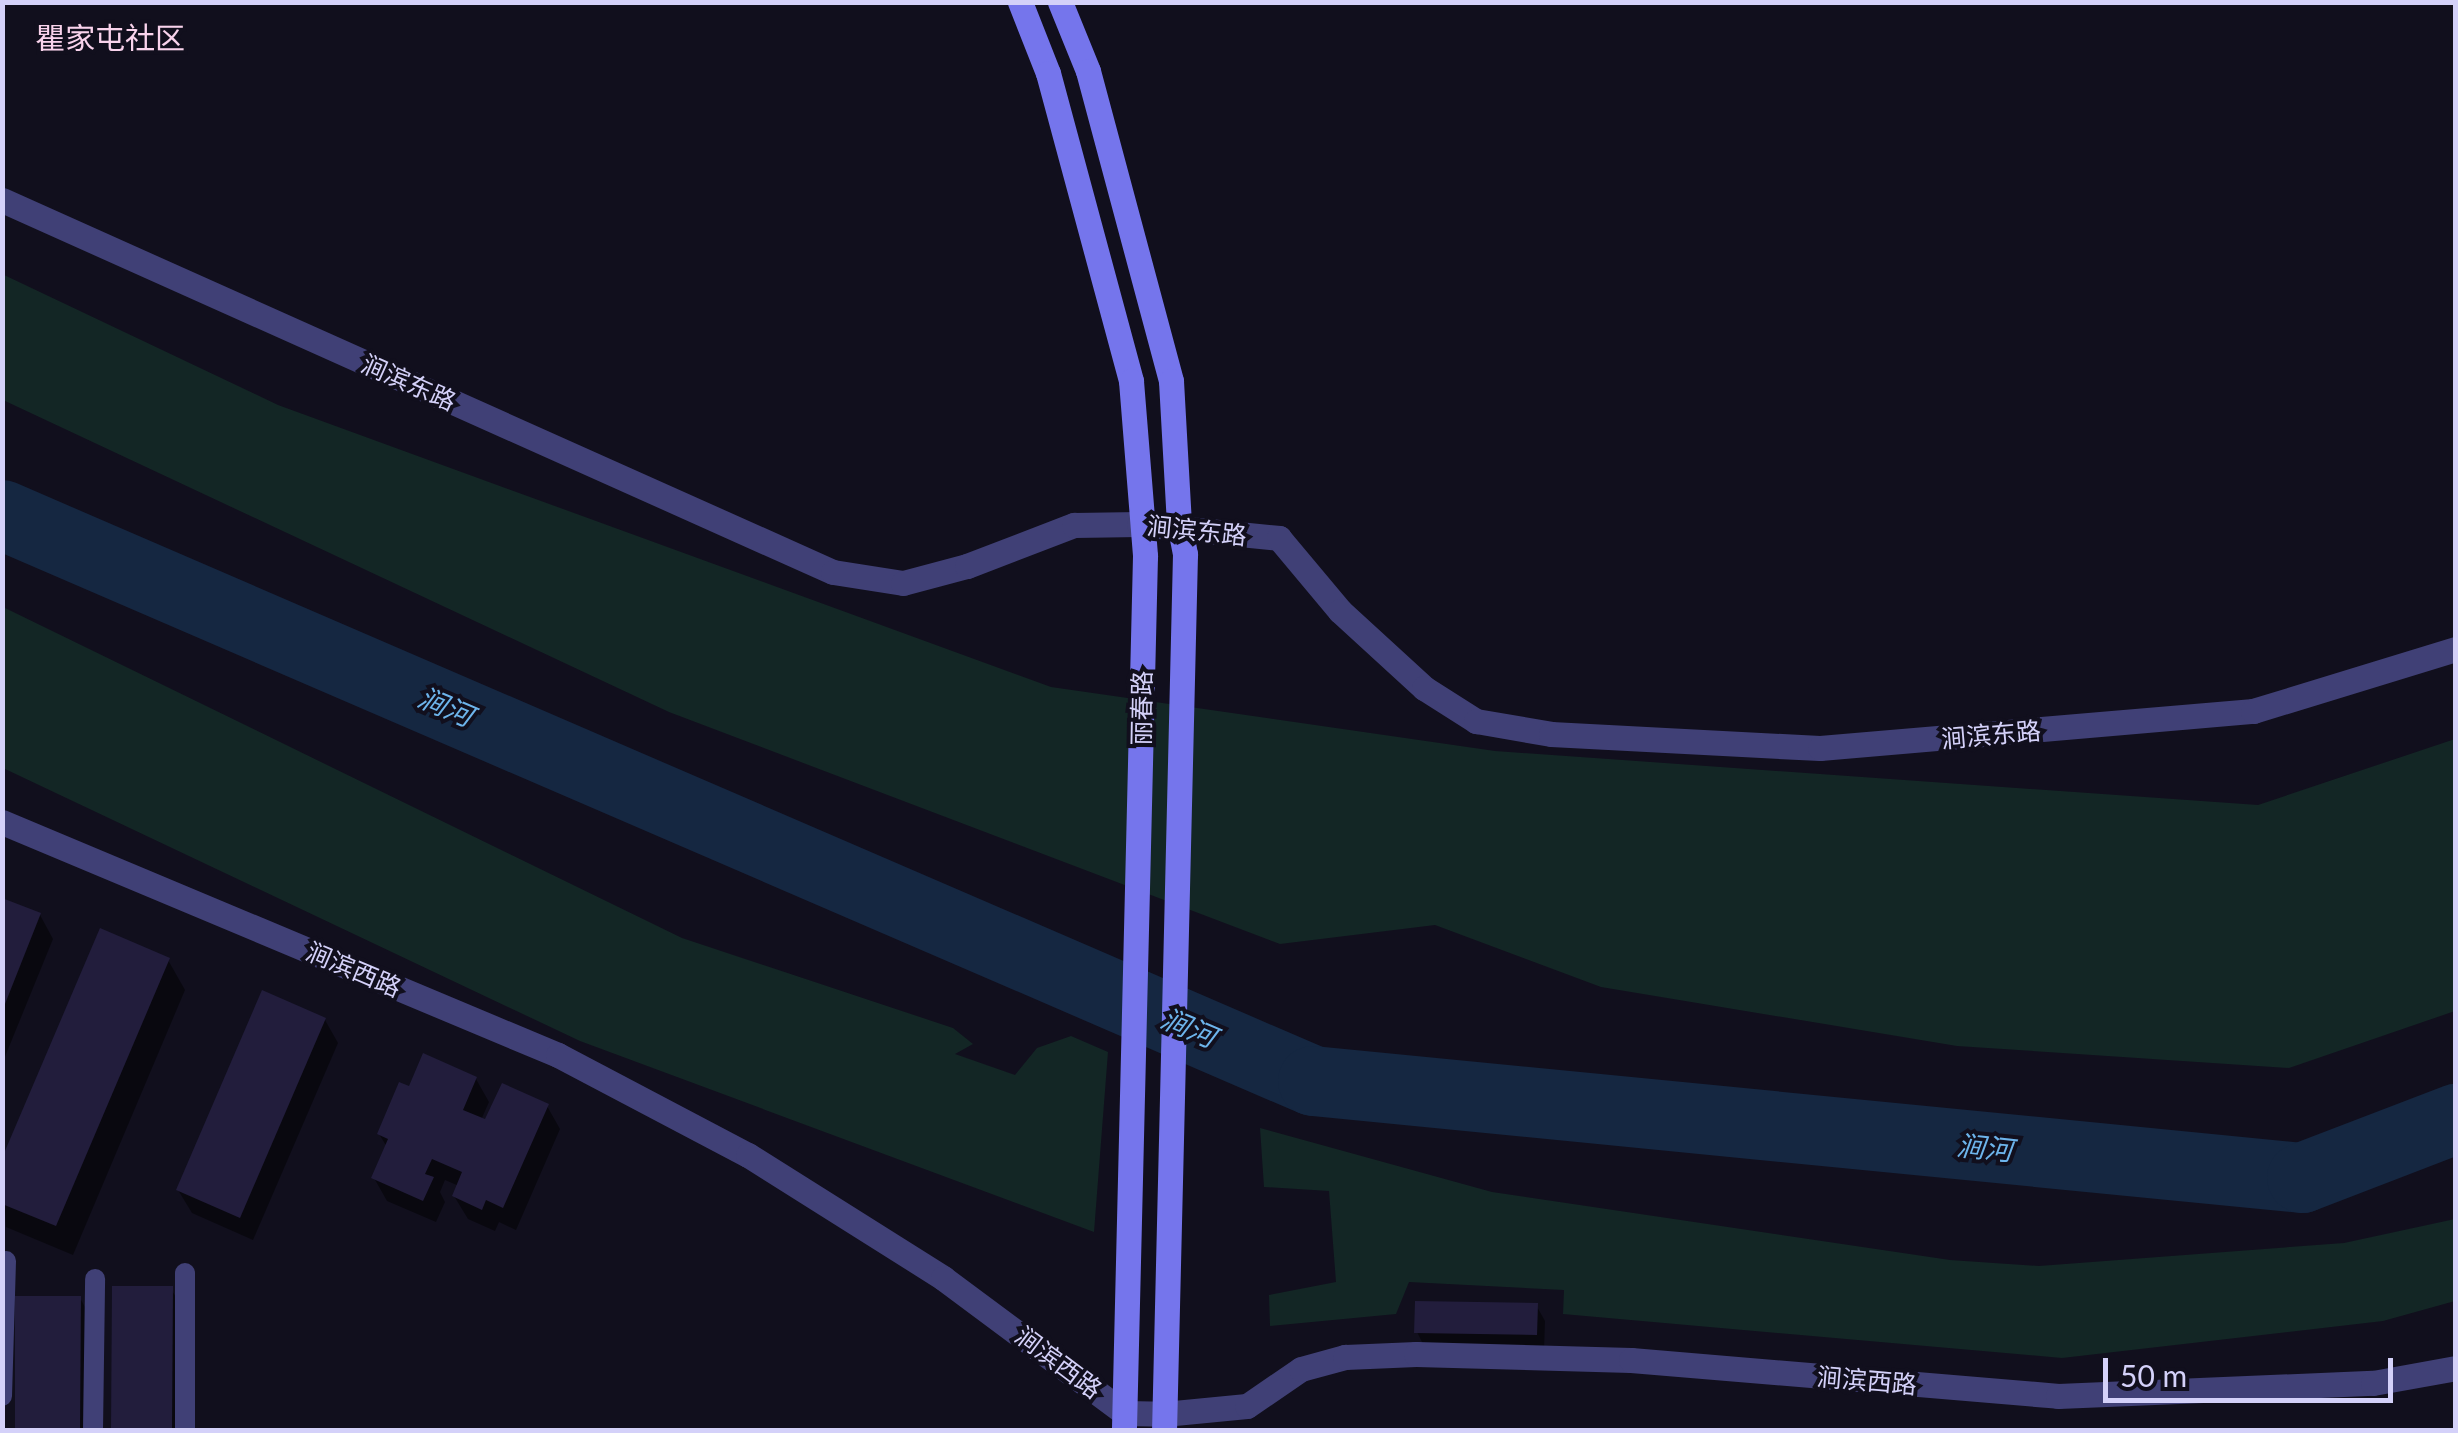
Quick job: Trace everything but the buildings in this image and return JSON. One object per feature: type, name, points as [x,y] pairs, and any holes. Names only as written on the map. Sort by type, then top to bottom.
[{"type":"main road","name":"丽春路","points":[[1020,2],[1048,73],[1132,382],[1139,524],[1145,556],[1125,1414]]},
{"type":"main road","name":"丽春路","points":[[1060,2],[1088,72],[1171,381],[1185,554],[1164,1415]]},
{"type":"street","name":"涧滨东路","points":[[2,200],[833,572],[903,584],[967,566],[1074,524],[1139,524],[1279,538],[1340,611],[1424,688],[1476,721],[1551,734],[1820,748],[2253,710],[2456,649]]},
{"type":"street","name":"涧滨西路","points":[[2,822],[558,1055],[627,1091],[748,1155],[828,1204],[1042,1347],[1125,1414],[1164,1415],[1248,1406],[1301,1369],[1345,1357],[1416,1354],[1631,1360],[2058,1396],[2373,1383],[2456,1368]]},
{"type":"lane","points":[[2,1396],[6,1262]]},
{"type":"lane","points":[[185,1273],[185,1430]]},
{"type":"lane","points":[[93,1430],[94,1279]]},
{"type":"green space","points":[[2,274],[278,405],[1051,687],[1495,751],[2258,805],[2455,739],[2455,1011],[2289,1068],[1957,1046],[1601,987],[1435,925],[1280,944],[669,712],[3,400]]},
{"type":"green space","points":[[3,607],[682,938],[953,1028],[973,1044],[955,1054],[1015,1075],[1037,1048],[1071,1036],[1108,1052],[1094,1232],[580,1041],[3,768]]},
{"type":"green space","points":[[1260,1128],[1492,1192],[1950,1260],[2039,1266],[2344,1243],[2455,1219],[2455,1301],[2383,1321],[2062,1358],[1563,1314],[1564,1290],[1409,1282],[1396,1314],[1270,1326],[1269,1295],[1336,1282],[1329,1191],[1264,1187]]},
{"type":"waterway","name":"涧河","points":[[2,515],[1313,1081],[2302,1178],[2456,1119]]},
{"type":"district","name":"瞿家屯社区","points":[[110,37]]}]
